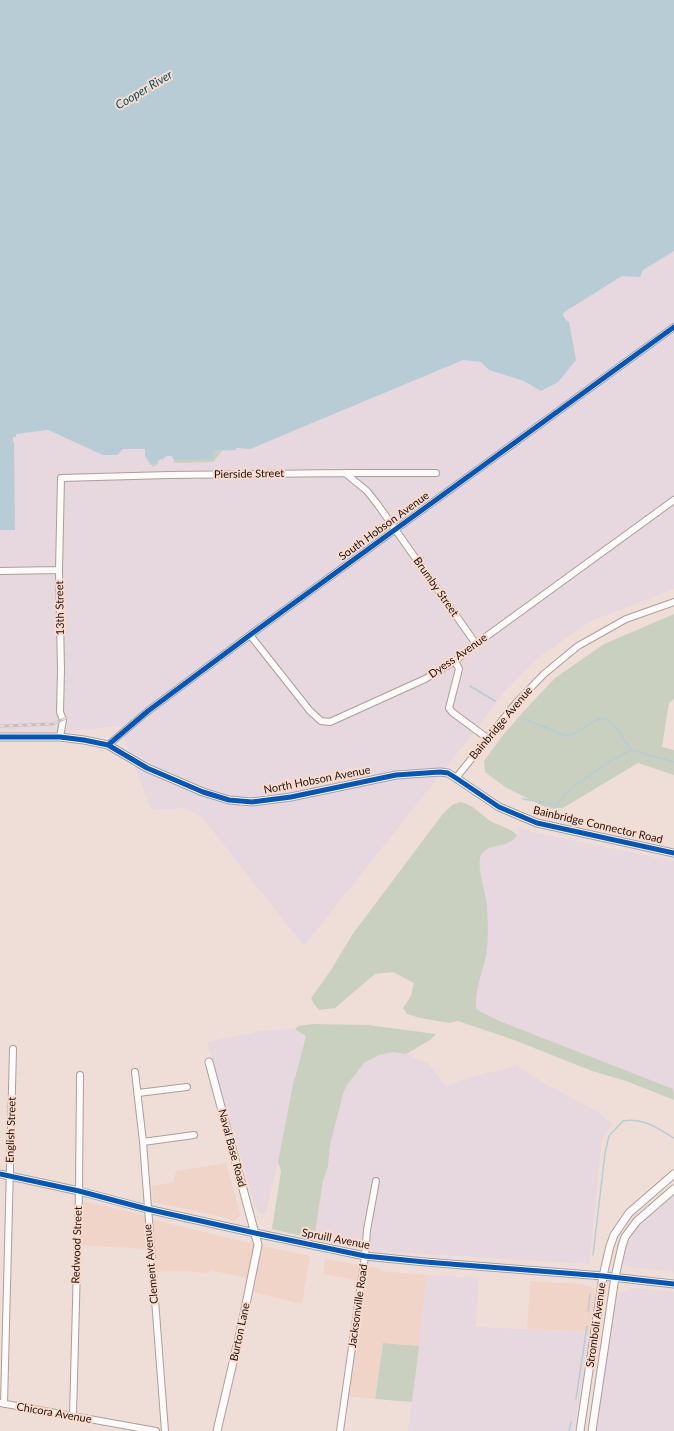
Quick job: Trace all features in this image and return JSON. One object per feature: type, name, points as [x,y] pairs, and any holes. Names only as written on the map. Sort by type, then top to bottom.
[{"type":"street","name":"South Hobson Avenue","points":[[108,745],[148,711],[250,635],[674,327]]},
{"type":"street","name":"Brumby Street","points":[[345,473],[366,491],[378,505],[476,644]]},
{"type":"street","name":"Pierside Street","points":[[61,478],[169,475],[436,473]]},
{"type":"street","name":"13th Street","points":[[60,738],[62,720],[60,712],[61,669],[59,570],[61,478]]},
{"type":"street","name":"Dyess Avenue","points":[[250,635],[310,711],[321,721],[330,722],[425,680],[455,661],[476,644],[674,500]]},
{"type":"street","points":[[0,571],[59,570]]},
{"type":"street","name":"Bainbridge Avenue","points":[[456,778],[528,688],[578,646],[626,619],[674,602]]},
{"type":"street","points":[[455,661],[459,669],[449,708],[452,712],[487,738]]},
{"type":"street","name":"North Hobson Avenue","points":[[0,737],[60,738],[84,740],[108,745],[147,768],[203,792],[229,800],[252,802],[292,797],[396,775],[440,772],[448,773],[456,778]]},
{"type":"street","name":"Bainbridge Connector Road","points":[[456,778],[500,807],[537,823],[674,853]]},
{"type":"street","name":"English Street","points":[[2,1404],[13,1049]]},
{"type":"street","name":"Naval Base Road","points":[[209,1062],[255,1233]]},
{"type":"street","name":"Clement Avenue","points":[[135,1072],[143,1142],[165,1431]]},
{"type":"street","name":"Redwood Street","points":[[73,1416],[79,1191],[80,1075]]},
{"type":"street","points":[[138,1094],[187,1087]]},
{"type":"street","points":[[143,1142],[194,1135]]},
{"type":"street","name":"Spruill Avenue","points":[[0,1174],[79,1191],[147,1209],[365,1256],[615,1277],[674,1284]]},
{"type":"street","name":"Stromboli Avenue","points":[[580,1431],[602,1276],[610,1246],[621,1224],[637,1205],[674,1174]]},
{"type":"street","name":"Jacksonville Road","points":[[340,1431],[365,1256],[367,1230],[376,1181]]},
{"type":"street","name":"Stromboli Avenue","points":[[592,1431],[615,1277],[622,1246],[631,1229],[644,1214],[674,1189]]},
{"type":"street","name":"Burton Lane","points":[[217,1431],[242,1324],[258,1245],[255,1233]]},
{"type":"street","name":"Chicora Avenue","points":[[2,1404],[156,1431]]},
{"type":"shaded area","points":[[674,251],[674,589],[591,621],[539,657],[505,690],[478,727],[304,946],[201,816],[184,808],[151,810],[120,726],[66,731],[0,732],[0,530],[15,530],[12,437],[16,437],[16,434],[48,430],[103,455],[117,455],[123,449],[145,449],[145,456],[151,465],[166,456],[249,448],[462,360],[482,362],[566,320],[563,313],[622,276],[640,276],[643,270]]},
{"type":"shaded area","points":[[519,827],[532,832],[674,861],[674,1090],[502,1022],[476,1008],[476,993],[487,938],[488,922],[487,905],[479,866],[480,855],[487,848],[498,846],[517,835]]},
{"type":"shaded area","points":[[295,1029],[306,1036],[294,1079],[278,1162],[265,1216],[259,1213],[253,1199],[207,1042],[262,1031]]},
{"type":"shaded area","points":[[394,1052],[406,1054],[430,1065],[446,1087],[471,1077],[517,1066],[544,1083],[598,1112],[613,1124],[602,1138],[589,1264],[383,1251],[381,1253],[314,1239],[323,1181],[328,1167],[330,1145],[343,1094],[354,1074],[364,1063],[379,1055]]},
{"type":"shaded area","points":[[226,1163],[240,1215],[235,1220],[153,1202],[152,1186],[174,1182],[176,1171]]},
{"type":"shaded area","points":[[674,1195],[674,1272],[630,1267],[624,1264],[622,1257],[623,1251],[636,1228]]},
{"type":"shaded area","points":[[79,1200],[258,1245],[310,1256],[302,1304],[249,1291],[251,1279],[210,1270],[209,1273],[188,1271],[152,1272],[150,1249],[77,1245]]},
{"type":"shaded area","points":[[325,1259],[378,1268],[381,1271],[427,1275],[419,1346],[383,1343],[375,1399],[345,1396],[361,1281],[323,1274]]},
{"type":"shaded area","points":[[427,1275],[479,1278],[476,1327],[590,1332],[574,1431],[408,1431]]},
{"type":"shaded area","points":[[530,1281],[581,1284],[594,1288],[595,1293],[590,1332],[527,1329]]},
{"type":"shaded area","points":[[635,1288],[674,1292],[674,1431],[596,1431],[615,1302],[619,1293]]},
{"type":"green space","points":[[145,451],[213,455],[213,451],[222,451],[213,462],[174,463],[172,456],[166,456],[162,461],[162,453],[158,453],[158,464],[153,467],[145,456]]},
{"type":"green space","points":[[674,614],[674,699],[669,703],[662,747],[674,750],[674,775],[638,763],[563,808],[549,809],[505,787],[485,772],[484,761],[503,735],[555,678],[604,644]]},
{"type":"green space","points":[[460,802],[472,807],[489,820],[511,830],[517,835],[510,842],[489,848],[481,855],[480,859],[480,871],[487,905],[488,933],[485,960],[477,990],[476,1008],[502,1022],[673,1089],[674,1100],[626,1081],[592,1071],[514,1040],[458,1021],[449,1023],[407,1014],[403,1008],[411,996],[414,983],[393,972],[375,974],[335,1008],[319,1010],[314,1004],[311,998],[331,970],[352,935],[442,815],[452,805]]},
{"type":"green space","points":[[313,1024],[368,1025],[436,1034],[430,1040],[406,1054],[393,1052],[379,1055],[364,1063],[347,1085],[343,1094],[330,1145],[328,1167],[323,1181],[314,1239],[272,1229],[281,1171],[278,1162],[294,1079],[306,1036],[295,1029],[298,1026]]},
{"type":"green space","points":[[383,1343],[419,1346],[412,1402],[375,1399]]},
{"type":"water","name":"Cooper River","points":[[0,0],[674,0],[674,251],[643,270],[640,277],[622,276],[563,313],[566,320],[569,322],[576,360],[558,382],[541,391],[524,381],[489,370],[481,362],[463,360],[250,449],[236,448],[236,450],[213,451],[213,459],[174,460],[172,456],[166,456],[151,465],[145,456],[145,449],[123,449],[117,455],[103,455],[48,430],[16,434],[16,437],[13,437],[15,530],[0,530]]},
{"type":"waterway","points":[[470,686],[495,701]]},
{"type":"waterway","points":[[522,718],[566,736],[571,735],[595,721],[605,718],[616,727],[631,750],[674,762]]},
{"type":"waterway","points":[[523,799],[557,805],[565,794],[574,786],[614,759],[631,750]]},
{"type":"waterway","points":[[593,1255],[605,1153],[609,1136],[623,1121],[630,1120],[650,1124],[674,1138]]},
{"type":"waterway","points":[[588,1311],[590,1294]]},
{"type":"waterway","points":[[576,1399],[587,1326]]},
{"type":"waterway","points":[[569,1431],[571,1422]]},
{"type":"railway","points":[[0,726],[53,724],[66,718]]},
{"type":"cycle path","points":[[108,745],[148,711],[250,635],[674,327]]},
{"type":"cycle path","points":[[0,737],[60,737],[108,745],[147,768],[203,792],[229,800],[252,802],[291,797],[396,775],[440,772],[448,773],[499,807],[537,823],[674,853]]},
{"type":"cycle path","points":[[0,1174],[79,1191],[147,1209],[365,1256],[603,1276],[674,1284]]}]
